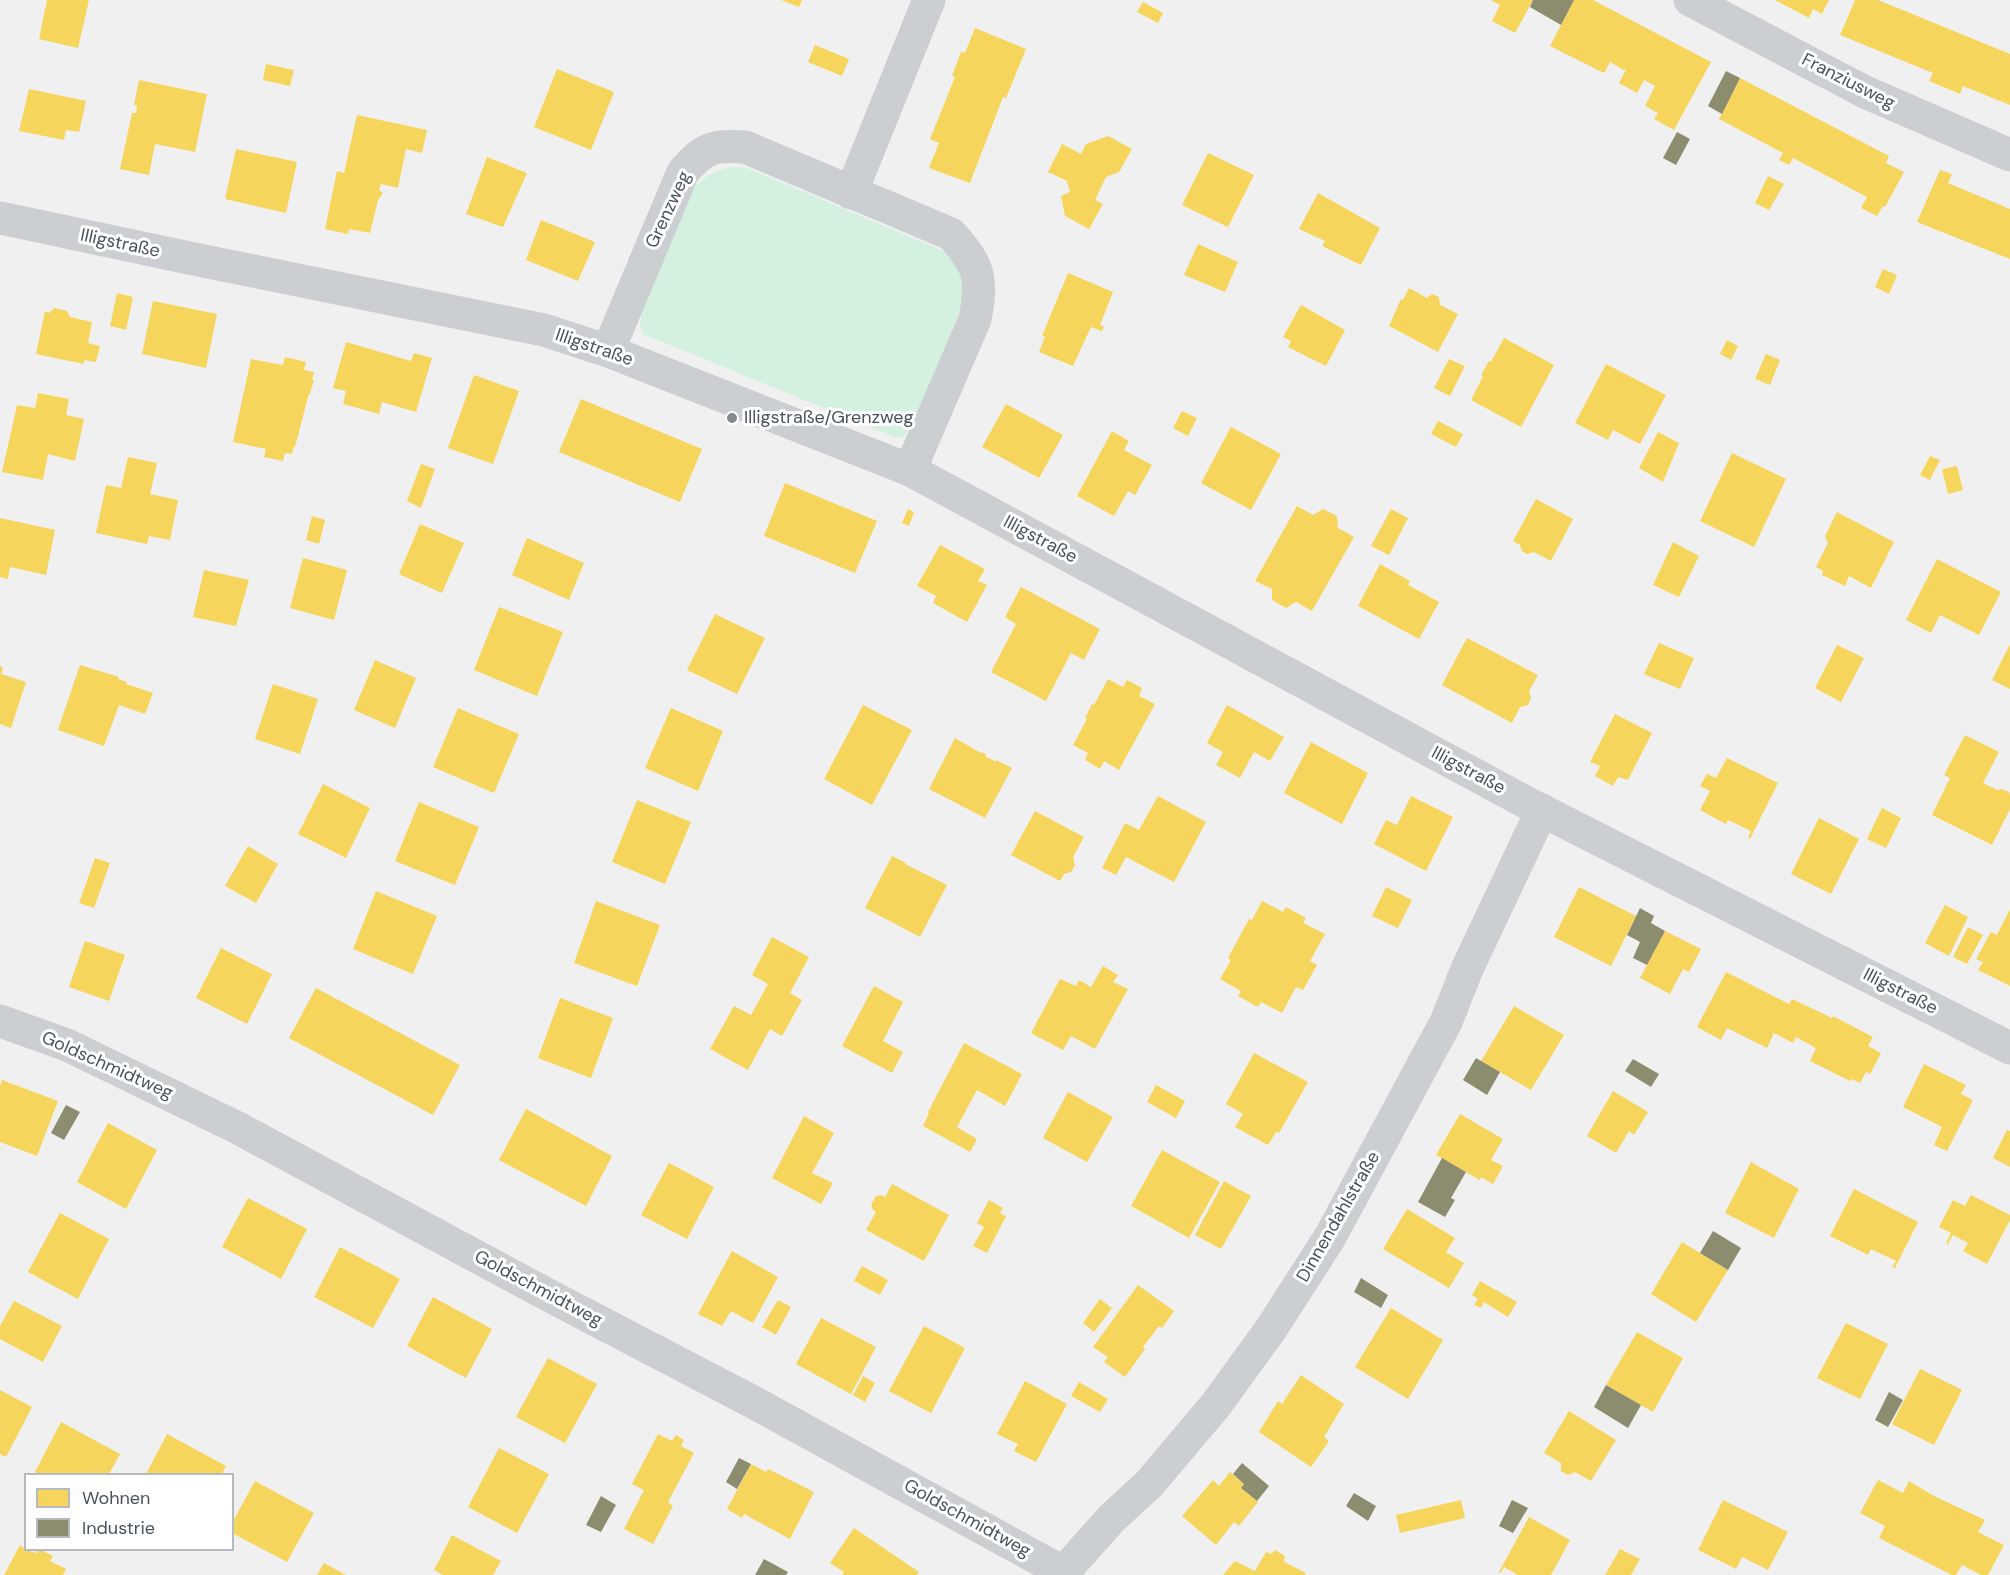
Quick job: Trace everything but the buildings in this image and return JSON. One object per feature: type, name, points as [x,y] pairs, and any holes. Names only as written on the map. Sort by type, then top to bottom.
[{"type":"street","points":[[850,193],[928,0]]},
{"type":"street","name":"Franziusweg","points":[[1690,0],[1865,92],[2010,155]]},
{"type":"street","name":"Grenzweg","points":[[608,351],[682,172],[699,154],[721,146],[745,147],[951,234],[967,252],[979,275],[979,297],[975,319],[910,470]]},
{"type":"street","name":"Illigstraße","points":[[0,218],[544,330],[608,351],[910,470],[1542,810],[2010,1048]]},
{"type":"street","name":"Dinnendahlstraße","points":[[1064,1574],[1112,1518],[1149,1484],[1215,1406],[1271,1329],[1330,1237],[1446,1022],[1467,969],[1542,810]]},
{"type":"street","name":"Goldschmidtweg","points":[[0,1021],[67,1045],[238,1128],[548,1295],[753,1402],[1064,1574]]},
{"type":"green space","points":[[734,167],[747,168],[948,253],[960,262],[964,301],[912,426],[906,435],[897,438],[643,334],[640,325],[641,316],[690,194],[709,175]]},
{"type":"place","name":"Illigstraße/Grenzweg","points":[[732,418]]}]
